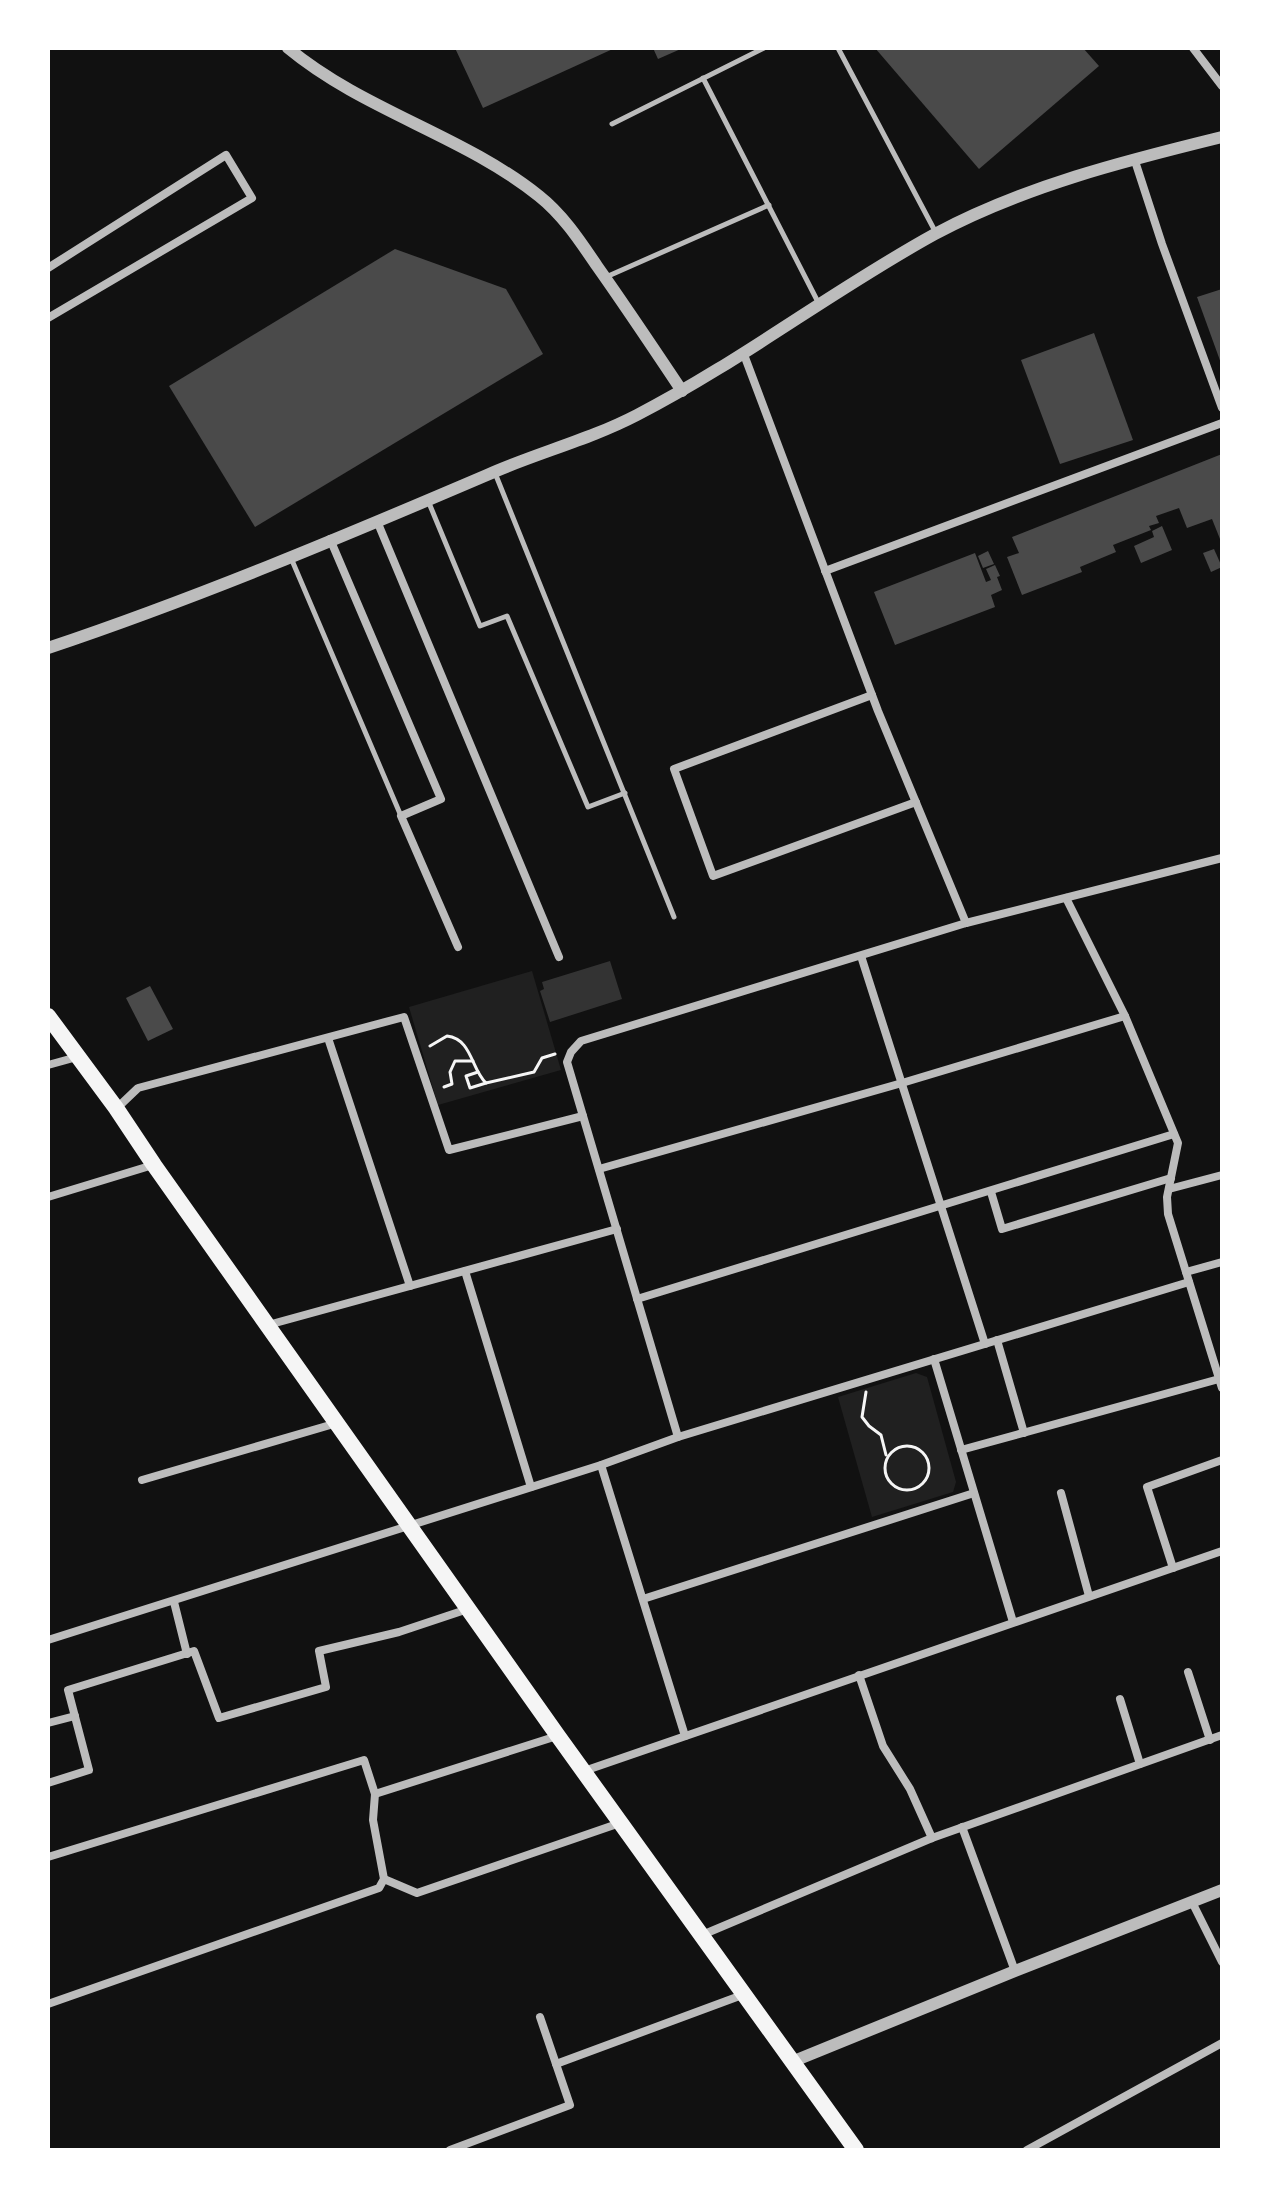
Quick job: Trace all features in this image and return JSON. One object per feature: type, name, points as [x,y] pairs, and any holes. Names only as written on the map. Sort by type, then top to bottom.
[{"type":"highway","points":[[48,1016],[558,1736],[856,2150]]},
{"type":"street","points":[[288,48],[354,94],[495,166],[539,195],[560,214],[682,391]]},
{"type":"street","points":[[1193,48],[1222,86]]},
{"type":"street","points":[[48,648],[232,582],[494,471],[598,432],[682,391],[936,234],[990,208],[1134,158],[1222,137]]},
{"type":"street","points":[[48,268],[226,155],[252,198],[48,318]]},
{"type":"street","points":[[1134,158],[1222,408]]},
{"type":"street","points":[[743,352],[872,695],[966,923]]},
{"type":"street","points":[[825,571],[1222,423]]},
{"type":"street","points":[[377,521],[559,957]]},
{"type":"street","points":[[330,539],[441,799],[401,816],[458,947]]},
{"type":"street","points":[[872,695],[674,769],[713,876],[916,802]]},
{"type":"street","points":[[678,1437],[567,1062],[581,1041],[966,923],[1222,858]]},
{"type":"street","points":[[961,1450],[1221,1384],[1217,1357],[1168,1214],[1169,1189],[1178,1143],[1125,1016],[1066,898]]},
{"type":"street","points":[[861,956],[985,1344]]},
{"type":"street","points":[[599,1169],[1125,1016]]},
{"type":"street","points":[[116,1108],[138,1088],[404,1017],[449,1150],[583,1116]]},
{"type":"street","points":[[328,1038],[410,1286]]},
{"type":"street","points":[[48,1065],[78,1056]]},
{"type":"street","points":[[637,1299],[942,1208],[1174,1134]]},
{"type":"street","points":[[48,1197],[154,1165]]},
{"type":"street","points":[[1169,1189],[1222,1175]]},
{"type":"street","points":[[991,1192],[1002,1229],[1171,1178]]},
{"type":"street","points":[[268,1325],[617,1229]]},
{"type":"street","points":[[48,1640],[601,1465],[678,1437],[985,1344],[1188,1277],[1222,1262]]},
{"type":"street","points":[[465,1271],[531,1487]]},
{"type":"street","points":[[997,1340],[1024,1433]]},
{"type":"street","points":[[934,1359],[1013,1622]]},
{"type":"street","points":[[142,1480],[338,1423]]},
{"type":"street","points":[[1173,1568],[1147,1487],[1222,1460]]},
{"type":"street","points":[[601,1465],[685,1736]]},
{"type":"street","points":[[643,1599],[974,1493]]},
{"type":"street","points":[[1061,1493],[1089,1596]]},
{"type":"street","points":[[584,1771],[1222,1551]]},
{"type":"street","points":[[174,1602],[187,1654]]},
{"type":"street","points":[[48,1783],[89,1770],[68,1690],[194,1651],[219,1718],[326,1687],[319,1651],[399,1632],[469,1609]]},
{"type":"street","points":[[1188,1672],[1210,1740]]},
{"type":"street","points":[[859,1675],[883,1746],[910,1789],[932,1838]]},
{"type":"street","points":[[1120,1699],[1140,1764]]},
{"type":"street","points":[[48,1723],[75,1716]]},
{"type":"street","points":[[702,1935],[932,1838],[1222,1735]]},
{"type":"street","points":[[375,1794],[558,1736]]},
{"type":"street","points":[[48,1857],[364,1760],[375,1794],[373,1820],[384,1879],[379,1888],[48,2004]]},
{"type":"street","points":[[384,1879],[417,1893],[621,1822]]},
{"type":"street","points":[[962,1827],[1015,1971]]},
{"type":"street","points":[[794,2061],[1222,1890]]},
{"type":"street","points":[[1192,1902],[1222,1962]]},
{"type":"street","points":[[556,2064],[745,1994]]},
{"type":"street","points":[[450,2150],[570,2105],[540,2017]]},
{"type":"street","points":[[1027,2150],[1222,2043]]},
{"type":"lane","points":[[612,124],[764,48]]},
{"type":"lane","points":[[838,48],[936,234]]},
{"type":"lane","points":[[703,78],[819,304]]},
{"type":"lane","points":[[605,277],[769,205]]},
{"type":"lane","points":[[494,471],[674,917]]},
{"type":"lane","points":[[427,500],[480,626],[507,616],[588,807],[625,793]]},
{"type":"lane","points":[[291,557],[401,816]]},
{"type":"path","points":[[417,1056],[433,1043],[451,1036],[461,1042],[486,1083]]},
{"type":"path","points":[[478,1072],[466,1076],[470,1088],[534,1072],[545,1056],[571,1052]]},
{"type":"path","points":[[429,1091],[452,1084],[450,1072],[455,1061],[473,1061]]},
{"type":"path","points":[[865,1380],[862,1417],[881,1435],[886,1476],[902,1490],[917,1488],[927,1478],[927,1456],[916,1447],[901,1446],[886,1459]]},
{"type":"shaded area","points":[[610,961],[622,999],[550,1022],[540,991],[544,989],[542,982]]},
{"type":"shaded area","points":[[532,971],[561,1070],[438,1105],[409,1007]]},
{"type":"shaded area","points":[[916,1373],[927,1377],[956,1482],[953,1492],[872,1517],[838,1397]]},
{"type":"building","points":[[455,48],[615,48],[483,108]]},
{"type":"building","points":[[653,48],[683,48],[658,59]]},
{"type":"building","points":[[875,48],[1083,48],[1099,66],[979,169]]},
{"type":"building","points":[[395,249],[506,289],[543,354],[255,527],[169,386]]},
{"type":"building","points":[[1222,289],[1222,366],[1197,297]]},
{"type":"building","points":[[1094,333],[1133,440],[1060,464],[1021,360]]},
{"type":"building","points":[[1222,454],[1222,544],[1212,519],[1187,528],[1179,508],[1156,516],[1159,523],[1149,526],[1151,530],[1113,545],[1116,552],[1080,567],[1082,572],[1022,595],[1007,557],[1019,553],[1012,537]]},
{"type":"building","points":[[1162,526],[1172,550],[1141,563],[1134,546],[1154,537],[1152,531]]},
{"type":"building","points":[[1214,549],[1222,567],[1211,572],[1203,553]]},
{"type":"building","points":[[988,551],[994,564],[983,568],[978,556]]},
{"type":"building","points":[[975,553],[986,582],[991,580],[986,569],[995,565],[1000,576],[997,577],[1002,590],[991,595],[995,607],[895,645],[874,592]]},
{"type":"building","points":[[150,986],[173,1029],[148,1041],[126,998]]}]
